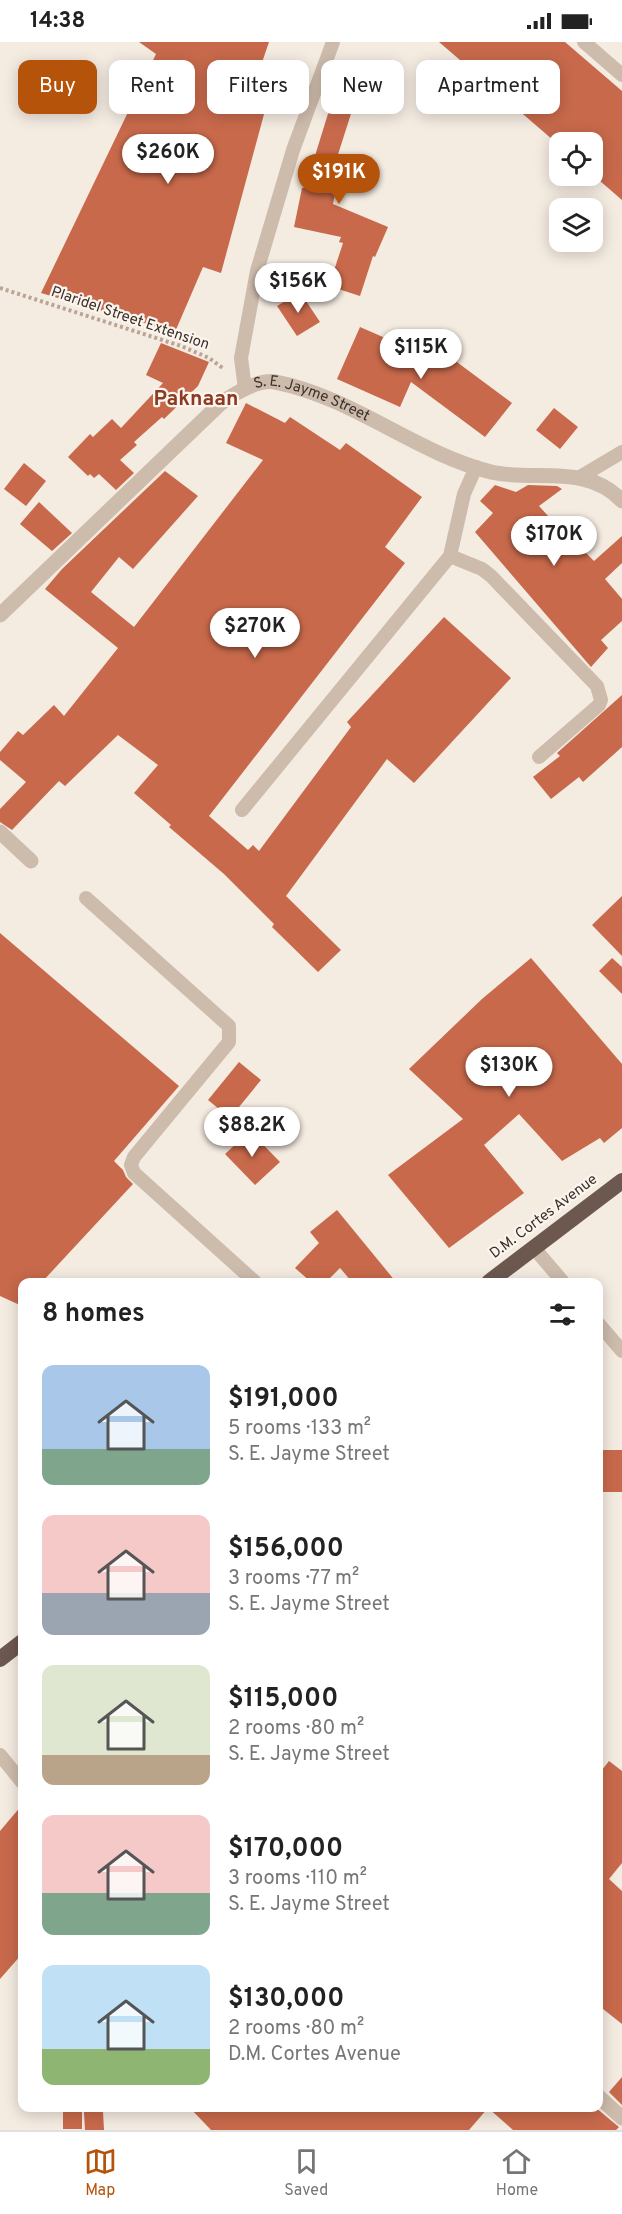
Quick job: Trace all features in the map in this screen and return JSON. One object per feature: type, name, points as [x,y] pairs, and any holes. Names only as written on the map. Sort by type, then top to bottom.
[{"type":"highway","name":"D.M. Cortes Avenue","points":[[494,1278],[622,1181]]},
{"type":"highway","points":[[0,1659],[18,1645]]},
{"type":"street","name":"S. E. Jayme Street","points":[[0,615],[214,409],[243,389],[272,382],[339,402],[411,441],[476,467],[494,472],[580,477],[604,487],[622,501]]},
{"type":"street","points":[[0,832],[31,861]]},
{"type":"street","points":[[603,2101],[622,2118]]},
{"type":"lane","points":[[243,389],[241,358],[257,271],[293,150],[333,42]]},
{"type":"lane","points":[[584,42],[622,75]]},
{"type":"lane","points":[[580,477],[622,452]]},
{"type":"lane","points":[[242,810],[450,556],[464,494],[476,467]]},
{"type":"lane","points":[[450,556],[482,569],[491,576],[597,686],[601,700],[599,705],[539,757]]},
{"type":"lane","points":[[86,898],[230,1026],[230,1042],[134,1157],[131,1165],[134,1173],[251,1278]]},
{"type":"lane","points":[[534,1248],[560,1278]]},
{"type":"lane","points":[[603,1329],[622,1350]]},
{"type":"lane","points":[[0,1755],[18,1777]]},
{"type":"path","name":"Plaridel Street Extension","points":[[0,288],[181,346],[220,364],[243,389]]},
{"type":"building","points":[[139,42],[269,42],[263,60],[207,60],[207,114],[264,114],[221,273],[203,267],[175,332],[41,293],[127,114],[195,114],[195,60],[153,60],[156,54]]},
{"type":"building","points":[[439,42],[565,42],[622,91],[622,200],[603,184],[603,132],[549,132],[549,137],[523,114],[560,114],[560,60],[460,60]]},
{"type":"building","points":[[328,114],[351,114],[326,192],[335,194],[333,204],[388,227],[375,257],[373,256],[360,296],[329,286],[343,243],[339,242],[341,237],[294,227],[302,188],[305,188]]},
{"type":"building","points":[[300,292],[320,322],[297,336],[277,306]]},
{"type":"building","points":[[360,327],[440,362],[446,354],[512,403],[485,437],[411,382],[400,407],[337,379]]},
{"type":"building","points":[[161,343],[209,362],[198,386],[164,419],[162,417],[134,442],[137,445],[120,460],[134,473],[116,490],[99,474],[94,478],[90,474],[88,476],[68,457],[90,434],[93,437],[112,419],[121,428],[163,383],[146,375]]},
{"type":"building","points":[[246,403],[285,423],[290,417],[340,450],[346,443],[422,497],[385,547],[405,563],[209,816],[248,850],[253,845],[259,851],[351,727],[347,722],[444,617],[511,678],[414,783],[387,759],[286,896],[341,950],[318,972],[272,927],[274,924],[224,874],[169,827],[171,825],[134,793],[158,765],[118,735],[65,786],[59,781],[12,830],[0,822],[0,809],[26,782],[0,760],[0,752],[18,731],[23,735],[54,705],[64,716],[118,648],[45,589],[62,569],[165,471],[198,496],[133,569],[119,557],[91,592],[134,627],[263,460],[226,443]]},
{"type":"building","points":[[554,408],[578,427],[560,449],[536,430]]},
{"type":"building","points":[[24,463],[46,481],[26,506],[4,489]]},
{"type":"building","points":[[495,485],[516,492],[528,485],[557,486],[562,489],[539,506],[569,539],[571,538],[594,561],[622,536],[622,563],[605,579],[622,599],[622,621],[601,640],[608,648],[591,667],[475,532],[493,513],[480,501]]},
{"type":"building","points":[[39,502],[72,533],[52,551],[20,524]]},
{"type":"building","points":[[622,695],[622,747],[583,782],[579,777],[551,799],[533,777],[560,756],[557,753]]},
{"type":"building","points":[[622,896],[622,956],[592,925]]},
{"type":"building","points":[[0,933],[179,1086],[114,1161],[133,1184],[46,1278],[18,1278],[18,1304],[0,1296]]},
{"type":"building","points":[[531,958],[622,1064],[622,1128],[604,1143],[600,1138],[562,1161],[519,1114],[484,1145],[524,1193],[449,1248],[388,1175],[463,1119],[409,1069],[482,999]]},
{"type":"building","points":[[612,958],[622,967],[622,994],[599,971]]},
{"type":"building","points":[[239,1062],[261,1080],[230,1118],[208,1100]]},
{"type":"building","points":[[250,1131],[280,1162],[255,1185],[225,1154]]},
{"type":"building","points":[[337,1210],[393,1278],[349,1278],[340,1268],[330,1278],[306,1278],[295,1268],[319,1243],[310,1232]]},
{"type":"building","points":[[603,1450],[622,1450],[622,1492],[603,1492]]},
{"type":"building","points":[[609,1761],[622,1771],[622,1863],[609,1879],[622,1891],[622,2024],[603,2009],[603,1769]]},
{"type":"building","points":[[18,1810],[18,1959],[0,1979],[0,1831]]},
{"type":"building","points":[[622,2077],[622,2105],[609,2092]]},
{"type":"building","points":[[63,2112],[82,2112],[82,2129],[63,2129]]},
{"type":"building","points":[[84,2112],[103,2112],[104,2130],[85,2130]]},
{"type":"building","points":[[194,2112],[485,2112],[469,2130],[211,2130]]},
{"type":"building","points":[[493,2112],[601,2112],[619,2127],[616,2130],[513,2130]]},
{"type":"district","name":"Paknaan","points":[[196,399]]}]
